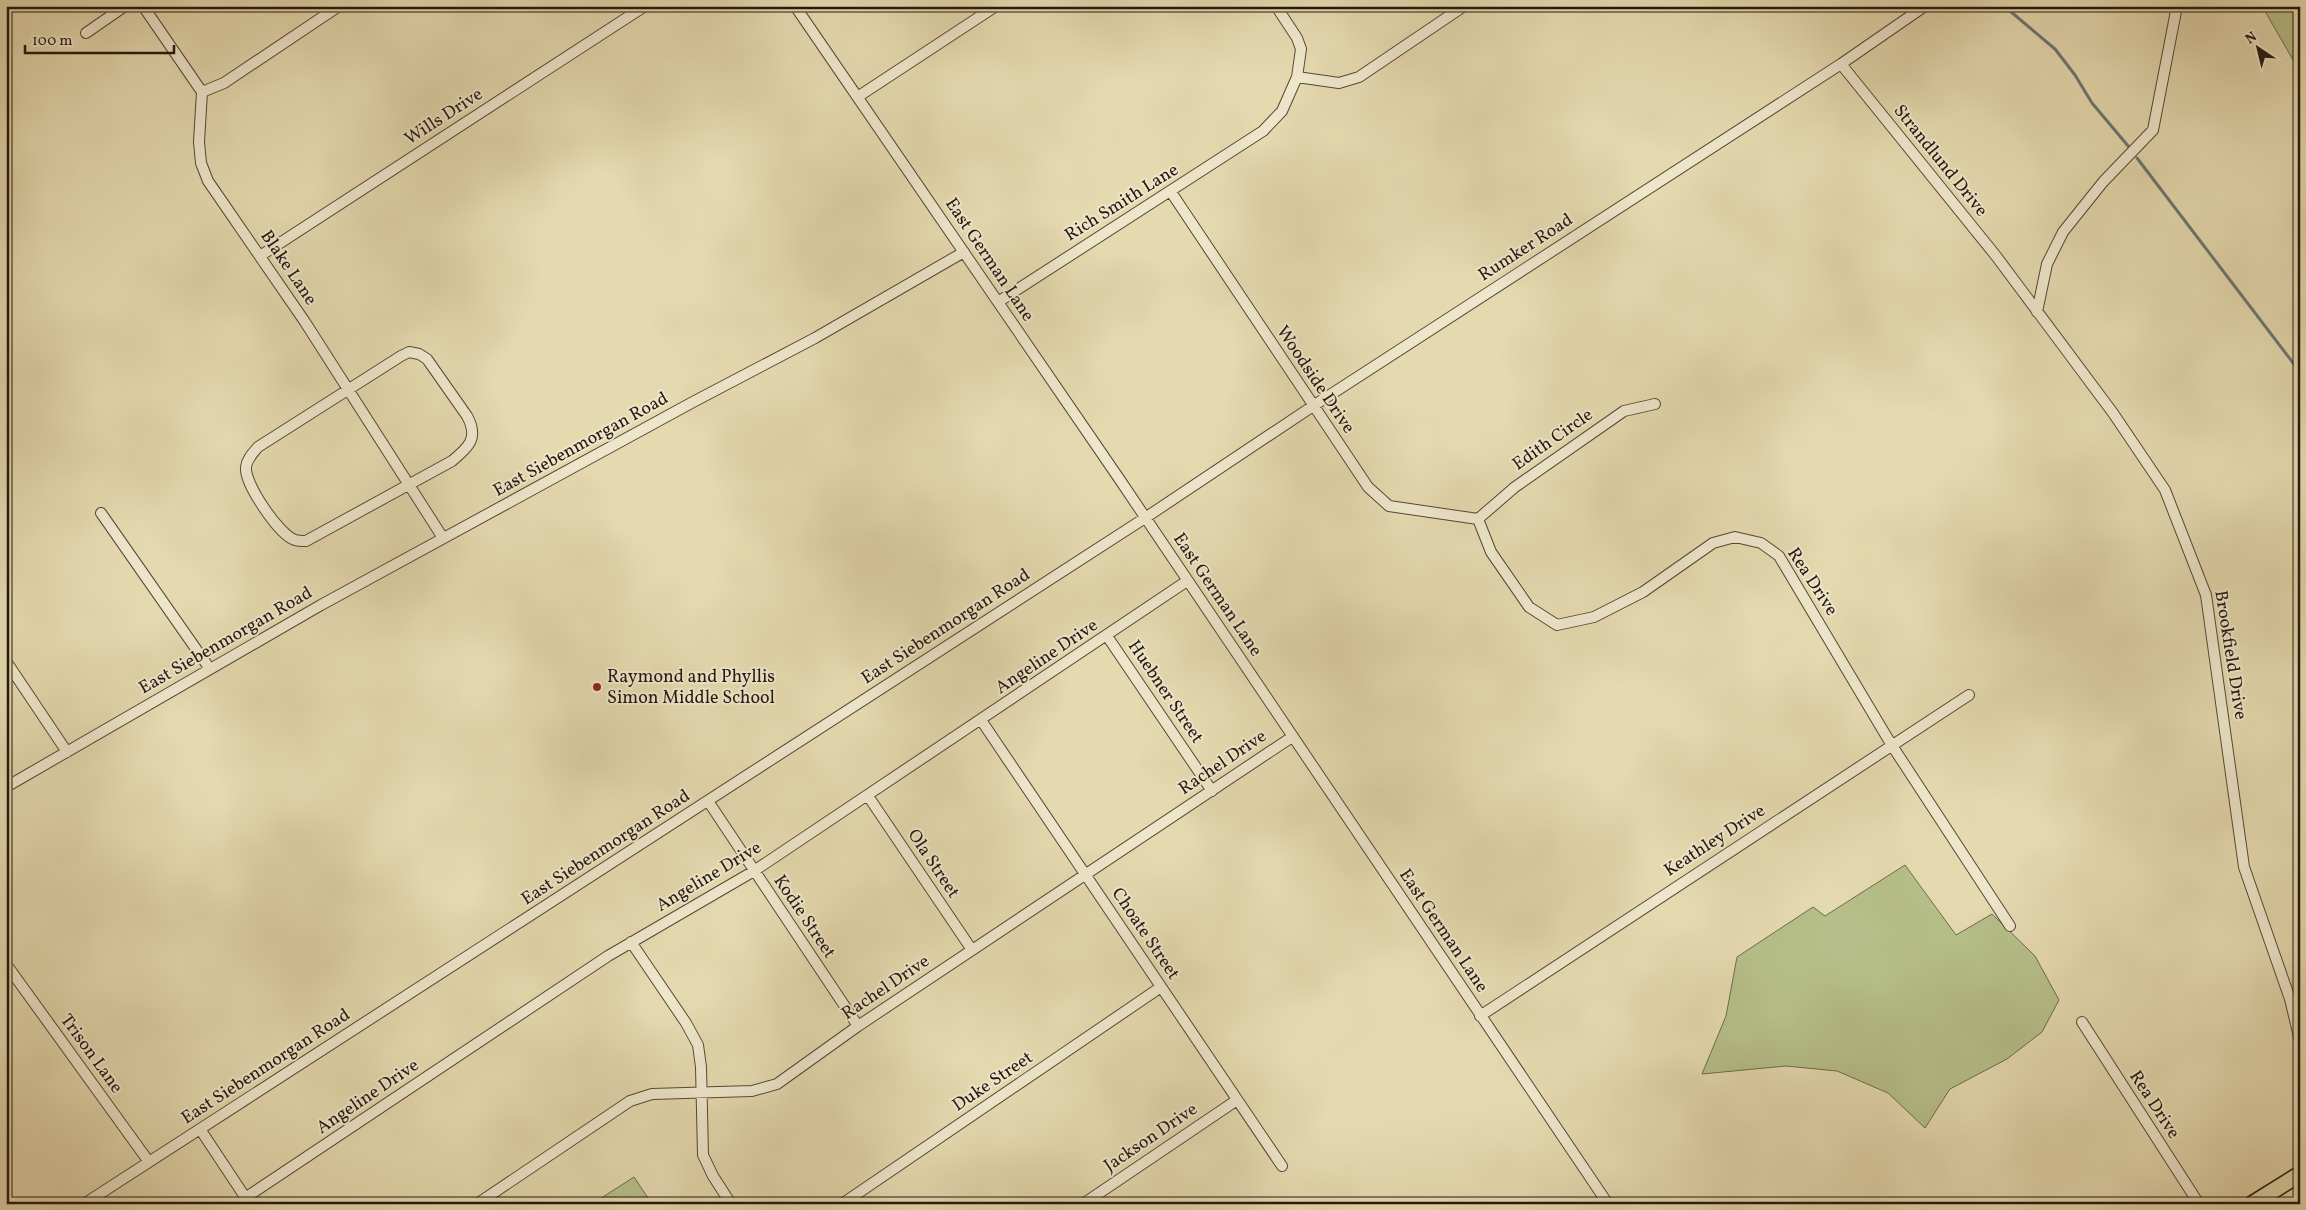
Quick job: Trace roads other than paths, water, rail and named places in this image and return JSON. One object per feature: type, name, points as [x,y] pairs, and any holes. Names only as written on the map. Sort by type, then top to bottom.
[{"type":"highway","points":[[2252,1204],[2300,1174]]},
{"type":"street","points":[[86,33],[125,6]]},
{"type":"street","points":[[143,6],[202,92],[224,83],[339,6]]},
{"type":"street","name":"Wills Drive","points":[[260,256],[645,6]]},
{"type":"street","name":"East German Lane","points":[[795,6],[1145,518],[1608,1204]]},
{"type":"street","points":[[858,96],[996,6]]},
{"type":"street","name":"Rich Smith Lane","points":[[998,302],[1171,192],[1263,130],[1282,111],[1297,77],[1301,49],[1297,38],[1276,6]]},
{"type":"street","points":[[1297,77],[1339,83],[1359,77],[1464,6]]},
{"type":"street","name":"Rumker Road","points":[[1145,518],[1313,406],[1841,64],[1924,6]]},
{"type":"street","points":[[2037,312],[2047,264],[2064,232],[2103,182],[2153,130],[2177,6]]},
{"type":"street","name":"Strandlund Drive","points":[[1841,64],[2014,280]]},
{"type":"street","name":"Blake Lane","points":[[202,92],[199,142],[201,163],[208,180],[348,389],[443,538]]},
{"type":"street","name":"Woodside Drive","points":[[1171,192],[1368,487],[1389,506],[1478,519]]},
{"type":"street","name":"East Siebenmorgan Road","points":[[6,788],[210,669],[443,538],[815,338],[964,252]]},
{"type":"street","name":"Brookfield Drive","points":[[2014,280],[2113,413],[2165,490],[2206,595],[2244,867],[2290,999],[2300,1041]]},
{"type":"street","points":[[409,352],[419,354],[427,359],[472,425],[472,436],[468,448],[452,461],[306,541],[295,540],[286,534],[252,488],[247,477],[246,466],[251,455],[258,447],[348,389],[409,352]]},
{"type":"street","name":"Edith Circle","points":[[1478,519],[1515,487],[1624,411],[1655,404]]},
{"type":"street","points":[[102,513],[210,669]]},
{"type":"street","name":"East Siebenmorgan Road","points":[[84,1204],[1145,518]]},
{"type":"street","name":"Rea Drive","points":[[1478,519],[1491,552],[1529,607],[1557,625],[1594,617],[1643,592],[1713,543],[1736,537],[1761,543],[1780,556],[1891,744],[2010,926]]},
{"type":"street","name":"Angeline Drive","points":[[247,1201],[631,942],[754,871],[1187,581]]},
{"type":"street","name":"Huebner Street","points":[[1107,636],[1212,791]]},
{"type":"street","points":[[6,661],[67,752]]},
{"type":"street","name":"Keathley Drive","points":[[1480,1016],[1891,744],[1969,695]]},
{"type":"street","name":"Choate Street","points":[[981,720],[1282,1166]]},
{"type":"street","name":"Rachel Drive","points":[[477,1204],[630,1102],[652,1094],[752,1091],[776,1084],[858,1026],[1292,737]]},
{"type":"street","name":"Ola Street","points":[[868,796],[972,950]]},
{"type":"street","name":"Kodie Street","points":[[708,801],[858,1026]]},
{"type":"street","points":[[631,942],[686,1023],[698,1045],[701,1067],[703,1155],[713,1176],[731,1204]]},
{"type":"street","name":"Trison Lane","points":[[6,964],[149,1162]]},
{"type":"street","name":"Duke Street","points":[[842,1204],[1162,987]]},
{"type":"street","name":"Rea Drive","points":[[2082,1022],[2200,1204]]},
{"type":"street","name":"Jackson Drive","points":[[1083,1204],[1237,1100]]},
{"type":"street","points":[[200,1129],[247,1201]]},
{"type":"waterway","points":[[2004,6],[2055,49],[2075,75],[2092,103],[2129,147]]},
{"type":"waterway","points":[[2137,158],[2300,372]]},
{"type":"place","name":"Raymond and Phyllis Simon Middle School","points":[[597,687]]}]
